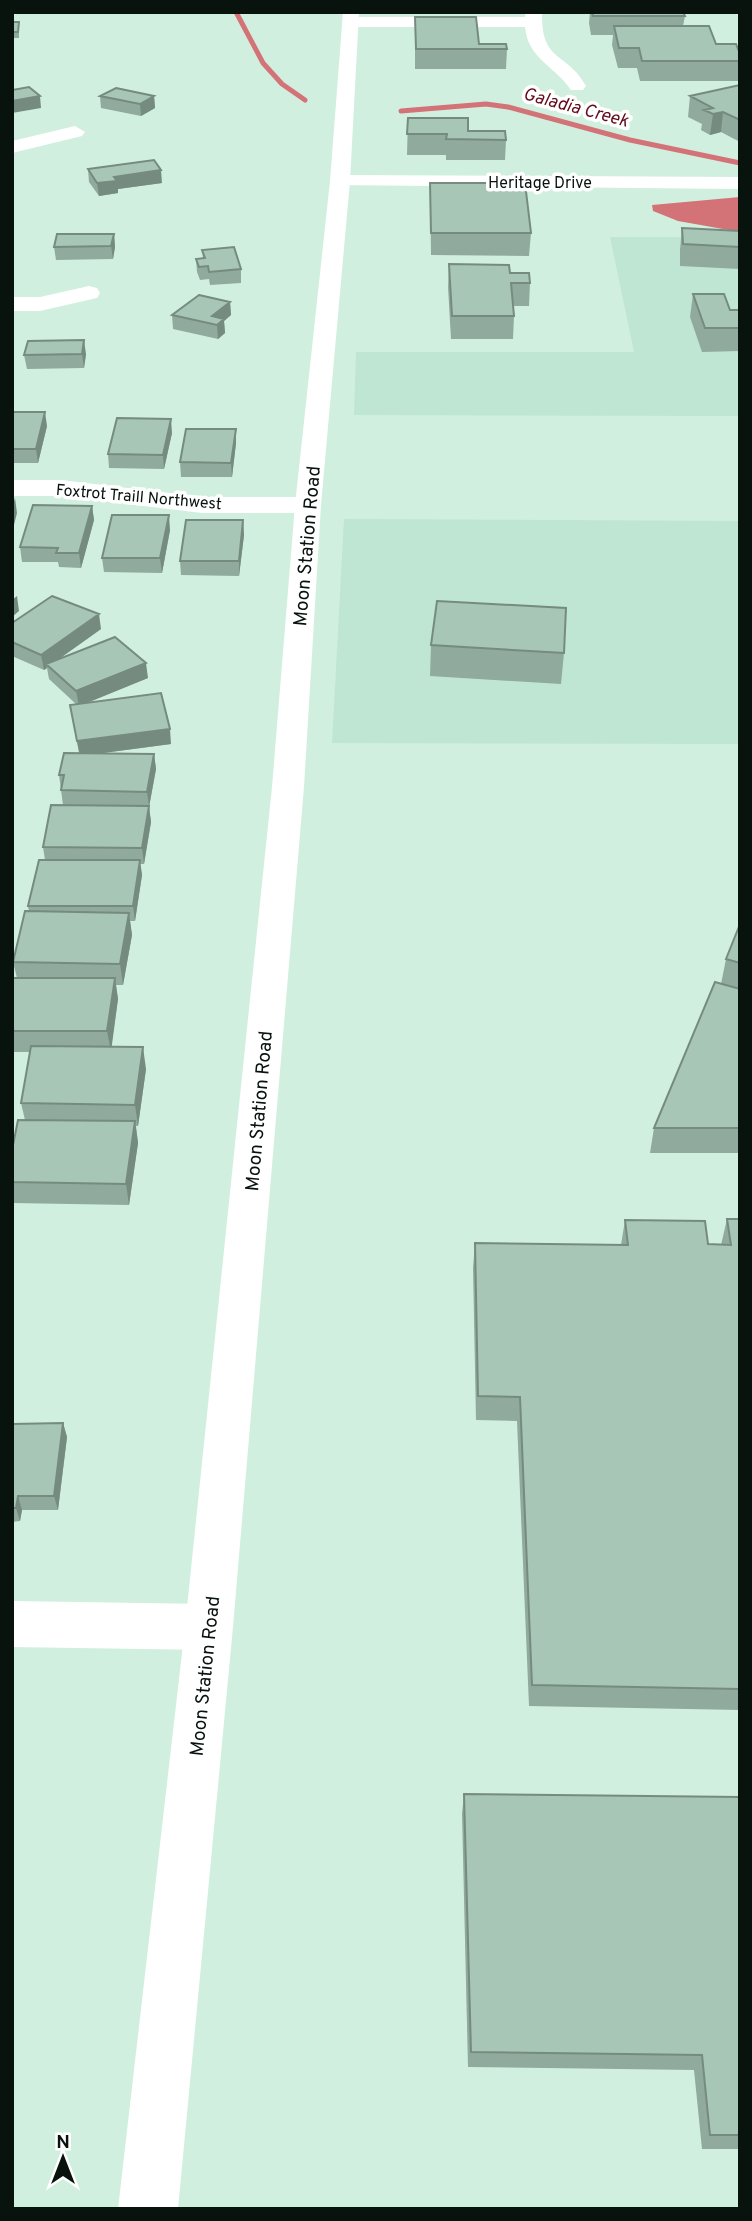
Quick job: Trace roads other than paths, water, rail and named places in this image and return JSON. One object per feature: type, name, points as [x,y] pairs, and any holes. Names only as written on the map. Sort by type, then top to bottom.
[{"type":"street","points":[[350,17],[534,17],[542,55],[571,76],[577,86]]},
{"type":"street","name":"Moon Station Road","points":[[148,2209],[209,1626],[288,787],[308,505],[340,181],[350,17]]},
{"type":"street","points":[[12,146],[75,132]]},
{"type":"street","name":"Heritage Drive","points":[[340,181],[740,183]]},
{"type":"street","points":[[12,304],[40,304],[89,293]]},
{"type":"street","name":"Foxtrot Traill Northwest","points":[[12,488],[61,488],[202,505],[308,505]]},
{"type":"street","points":[[12,1624],[209,1626]]},
{"type":"waterway","name":"Galadia Creek","points":[[236,12],[263,63],[282,84],[305,100]]},
{"type":"waterway","name":"Galadia Creek","points":[[401,111],[486,104],[508,107],[630,140],[740,163]]}]
